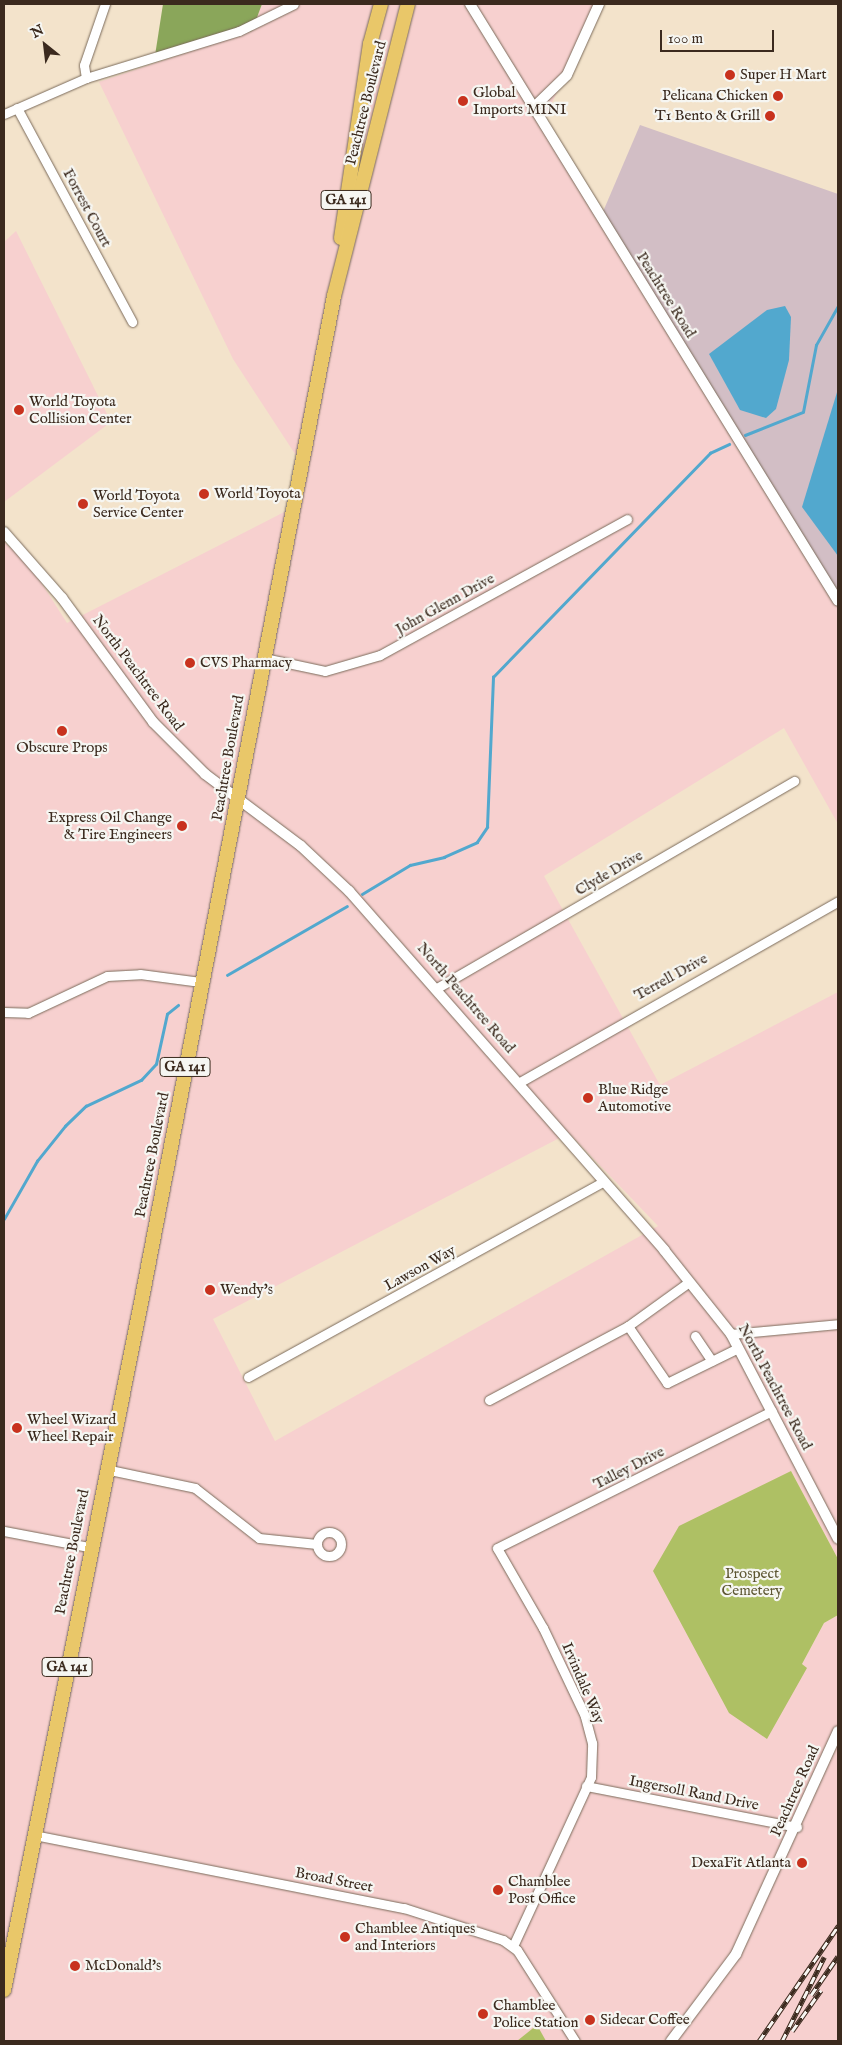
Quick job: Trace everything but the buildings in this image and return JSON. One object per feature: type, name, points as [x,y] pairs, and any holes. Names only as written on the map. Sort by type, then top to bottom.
[{"type":"highway","name":"Peachtree Boulevard","points":[[334,296],[353,146],[381,4]]},
{"type":"highway","name":"Peachtree Boulevard","points":[[4,1984],[200,982],[238,799],[334,296],[408,4]]},
{"type":"street","points":[[86,78],[84,65],[106,4]]},
{"type":"street","points":[[4,114],[86,78],[223,37],[294,4]]},
{"type":"street","name":"Peachtree Road","points":[[470,4],[838,600]]},
{"type":"street","points":[[533,108],[567,75],[586,42],[599,4]]},
{"type":"street","name":"Forrest Court","points":[[16,108],[132,322]]},
{"type":"street","name":"John Glenn Drive","points":[[264,658],[325,671],[380,655],[627,519]]},
{"type":"street","name":"North Peachtree Road","points":[[4,532],[62,598],[153,722],[205,774],[301,846],[349,891],[520,1082],[689,1282],[731,1334],[838,1540]]},
{"type":"street","name":"Clyde Drive","points":[[437,988],[794,781]]},
{"type":"street","name":"Terrell Drive","points":[[520,1082],[838,901]]},
{"type":"street","points":[[4,1012],[28,1013],[107,976],[140,974],[200,982]]},
{"type":"street","name":"Lawson Way","points":[[248,1377],[604,1181]]},
{"type":"street","points":[[489,1400],[628,1326],[689,1282]]},
{"type":"street","points":[[731,1334],[838,1324]]},
{"type":"street","points":[[628,1326],[667,1383],[738,1348]]},
{"type":"street","points":[[695,1336],[712,1361]]},
{"type":"street","name":"Talley Drive","points":[[498,1548],[772,1411]]},
{"type":"street","points":[[105,1469],[195,1488],[259,1538],[317,1544]]},
{"type":"street","points":[[4,1531],[90,1547]]},
{"type":"street","name":"Irvindale Way","points":[[498,1548],[543,1628],[586,1716],[592,1743],[586,1786],[513,1946]]},
{"type":"street","name":"Peachtree Road","points":[[671,2041],[736,1954],[797,1826],[838,1731]]},
{"type":"street","name":"Ingersoll Rand Drive","points":[[586,1786],[797,1826]]},
{"type":"street","name":"Broad Street","points":[[34,1835],[404,1908],[513,1946]]},
{"type":"street","points":[[513,1946],[575,2041]]},
{"type":"shaded area","points":[[262,4],[600,4],[544,119],[838,608],[838,824],[784,728],[544,876],[660,1085],[838,992],[838,1559],[791,1471],[654,1571],[807,1668],[802,1664],[824,1623],[838,1615],[838,2041],[4,2041],[4,542],[30,565],[67,623],[292,508],[299,460],[233,359],[99,82],[251,31]],"holes":[[[569,1133],[658,1226],[275,1441],[213,1319]]]},
{"type":"shaded area","points":[[640,125],[838,194],[838,608],[602,214]]},
{"type":"shaded area","points":[[16,231],[111,422],[4,502],[4,242]]},
{"type":"green space","points":[[163,4],[262,4],[252,31],[154,62]]},
{"type":"green space","name":"Prospect Cemetery","points":[[791,1471],[838,1559],[838,1615],[824,1623],[802,1664],[807,1668],[767,1739],[729,1713],[653,1571],[679,1526]]},
{"type":"green space","points":[[537,2025],[546,2041],[517,2041]]},
{"type":"water","points":[[785,306],[791,317],[789,360],[776,409],[766,418],[740,410],[709,354],[767,310]]},
{"type":"water","points":[[838,389],[838,556],[802,507]]},
{"type":"waterway","points":[[745,435],[803,412],[816,345],[838,306]]},
{"type":"waterway","points":[[362,894],[410,865],[444,857],[477,842],[487,827],[493,677],[710,453],[729,444]]},
{"type":"waterway","points":[[227,975],[347,906]]},
{"type":"waterway","points":[[4,1219],[37,1161],[65,1126],[86,1106],[141,1080],[156,1064],[167,1014],[178,1005]]},
{"type":"railway","points":[[759,2041],[838,1926]]},
{"type":"railway","points":[[811,1995],[838,1956]]},
{"type":"railway","points":[[782,2041],[824,1957]]},
{"type":"railway","points":[[792,2031],[821,1990]]},
{"type":"place","name":"Super H Mart","points":[[730,75]]},
{"type":"place","name":"Pelicana Chicken","points":[[778,96]]},
{"type":"place","name":"Global Imports MINI","points":[[463,101]]},
{"type":"place","name":"T1 Bento & Grill","points":[[770,116]]},
{"type":"place","name":"World Toyota Collision Center","points":[[19,410]]},
{"type":"place","name":"World Toyota","points":[[204,494]]},
{"type":"place","name":"World Toyota Service Center","points":[[83,504]]},
{"type":"place","name":"CVS Pharmacy","points":[[190,663]]},
{"type":"place","name":"Obscure Props","points":[[62,731]]},
{"type":"place","name":"Express Oil Change & Tire Engineers","points":[[182,826]]},
{"type":"place","name":"Blue Ridge Automotive","points":[[588,1098]]},
{"type":"place","name":"Wendy's","points":[[210,1290]]},
{"type":"place","name":"Wheel Wizard Wheel Repair","points":[[17,1428]]},
{"type":"place","name":"DexaFit Atlanta","points":[[802,1863]]},
{"type":"place","name":"Chamblee Post Office","points":[[498,1890]]},
{"type":"place","name":"Chamblee Antiques and Interiors","points":[[345,1937]]},
{"type":"place","name":"McDonald's","points":[[75,1966]]},
{"type":"place","name":"Chamblee Police Station","points":[[483,2014]]},
{"type":"place","name":"Sidecar Coffee","points":[[590,2020]]}]
